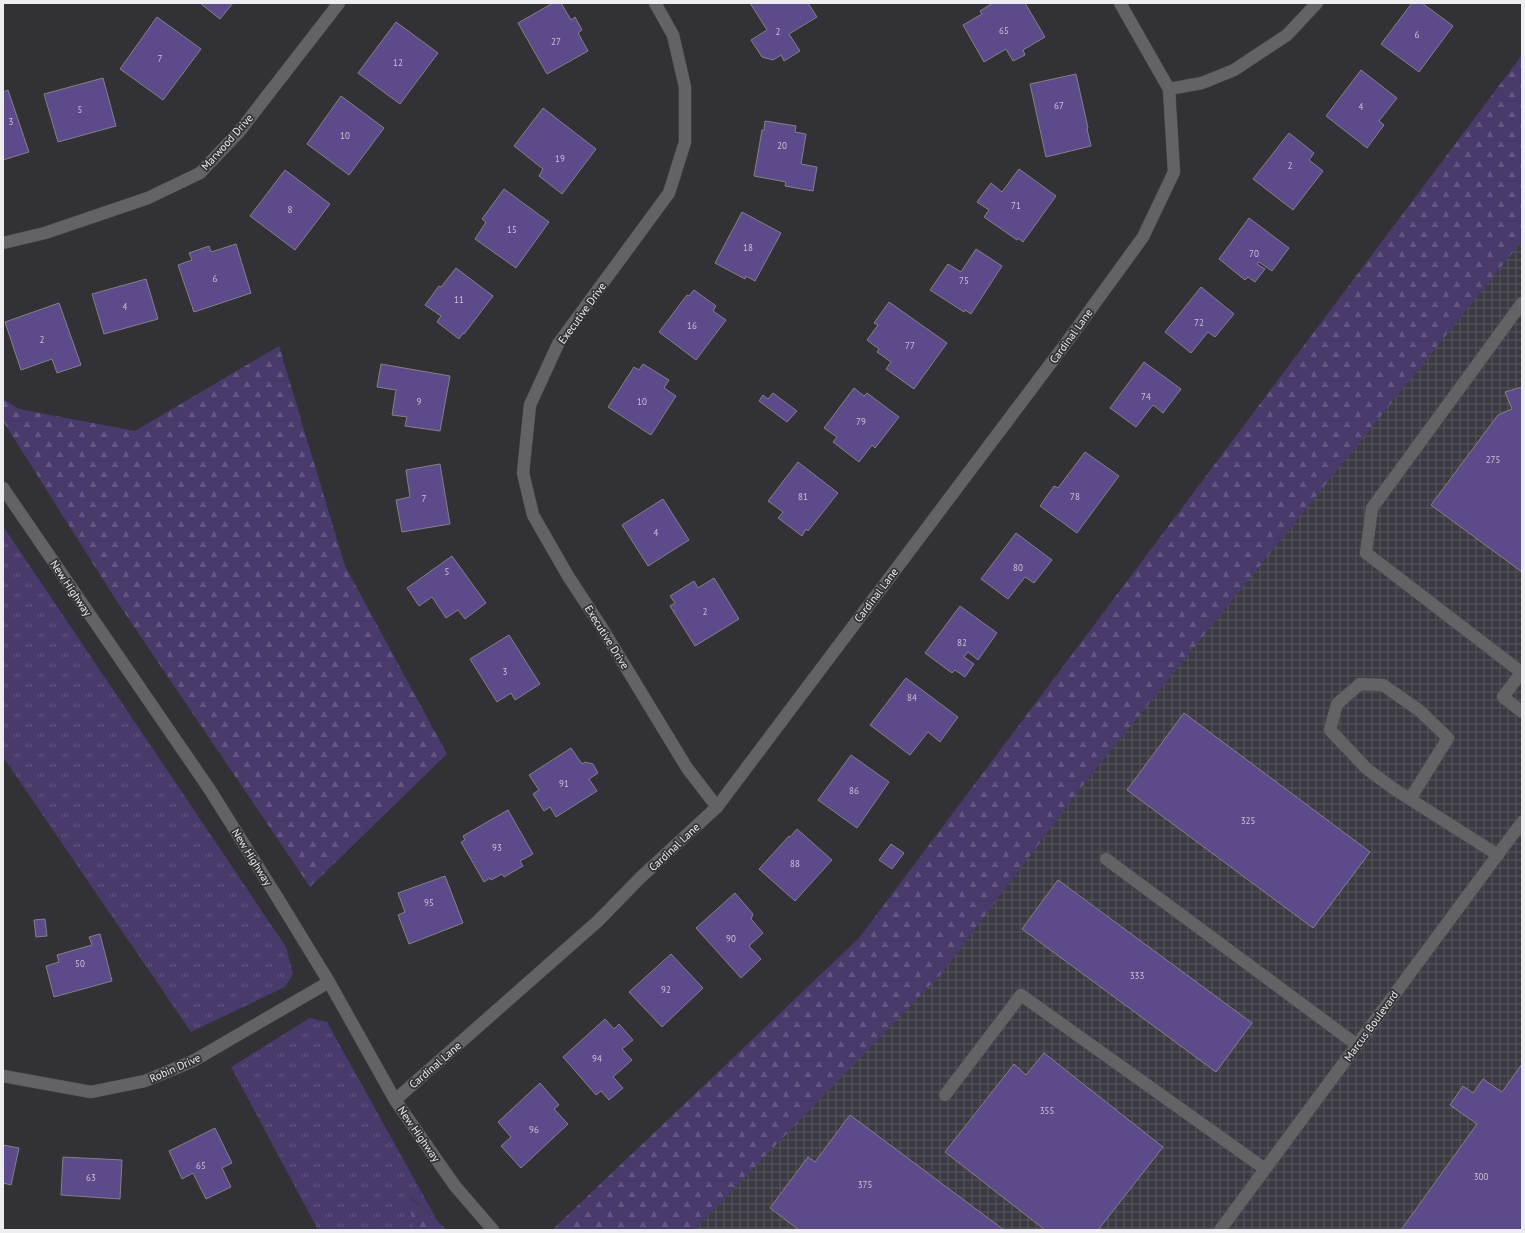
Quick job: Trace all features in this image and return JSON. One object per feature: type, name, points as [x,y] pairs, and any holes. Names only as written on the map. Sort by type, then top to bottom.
[{"type":"street","name":"Marwood Drive","points":[[3,243],[45,233],[148,198],[200,173],[239,132],[339,3]]},
{"type":"street","name":"Executive Drive","points":[[655,3],[673,35],[685,87],[685,142],[669,193],[558,344],[530,405],[523,473],[533,515],[568,576],[602,628],[687,768],[717,807]]},
{"type":"street","name":"Cardinal Lane","points":[[395,1100],[598,921],[641,877],[717,807],[1143,237],[1174,172],[1169,89],[1120,3]]},
{"type":"street","points":[[1169,89],[1202,83],[1234,70],[1287,35],[1317,3]]},
{"type":"street","points":[[1522,304],[1372,508],[1366,553],[1522,672],[1503,697],[1522,712]]},
{"type":"street","name":"New Highway","points":[[3,488],[210,790],[329,982],[395,1100],[455,1186],[493,1230]]},
{"type":"street","points":[[1410,799],[1448,738],[1420,712],[1383,685],[1360,684],[1337,704],[1330,730],[1367,769],[1410,799],[1498,855]]},
{"type":"street","name":"Marcus Boulevard","points":[[1220,1230],[1522,822]]},
{"type":"street","points":[[1106,859],[1357,1045]]},
{"type":"street","name":"Robin Drive","points":[[3,1076],[91,1092],[145,1081],[193,1061],[329,982]]},
{"type":"street","points":[[945,1095],[1021,995],[1265,1169]]},
{"type":"shaded area","points":[[1522,135],[1522,1230],[688,1230]]},
{"type":"green space","points":[[1522,55],[1522,241],[1079,790],[942,973],[694,1230],[552,1230],[859,938]]},
{"type":"green space","points":[[279,346],[345,566],[447,754],[310,887],[116,600],[3,421],[3,399],[19,409],[135,431]]},
{"type":"green space","points":[[3,526],[286,947],[293,974],[285,987],[191,1032],[3,757]]},
{"type":"green space","points":[[310,1018],[327,1022],[438,1222],[409,1195],[414,1230],[318,1230],[231,1067]]},
{"type":"green space","points":[[408,1195],[447,1230],[414,1230]]},
{"type":"building","points":[[200,3],[233,3],[220,19]]},
{"type":"building","points":[[553,3],[561,3],[571,20],[575,17],[582,30],[578,33],[588,51],[547,74],[518,23]]},
{"type":"building","points":[[750,3],[808,3],[817,17],[789,34],[800,51],[784,61],[781,55],[773,60],[762,57],[751,40],[767,30]]},
{"type":"building","points":[[993,3],[1025,3],[1045,37],[1023,50],[1025,55],[1013,61],[1006,49],[984,62],[963,25],[982,14],[980,11]]},
{"type":"building","points":[[1412,3],[1422,3],[1453,26],[1419,72],[1381,44]]},
{"type":"building","points":[[157,17],[201,49],[163,100],[120,69]]},
{"type":"building","points":[[396,22],[438,53],[400,104],[358,73]]},
{"type":"building","points":[[1361,70],[1397,98],[1379,121],[1384,125],[1367,148],[1326,116]]},
{"type":"building","points":[[1076,74],[1091,146],[1046,157],[1030,84]]},
{"type":"building","points":[[103,78],[116,126],[58,142],[44,94]]},
{"type":"building","points":[[8,90],[29,152],[3,160],[3,92]]},
{"type":"building","points":[[341,96],[384,128],[349,175],[307,144]]},
{"type":"building","points":[[543,108],[596,149],[562,194],[539,176],[543,169],[514,146]]},
{"type":"building","points":[[765,121],[796,126],[795,132],[806,134],[801,164],[817,167],[813,191],[785,186],[786,182],[754,176]]},
{"type":"building","points":[[1289,133],[1314,153],[1309,160],[1323,171],[1293,210],[1253,179]]},
{"type":"building","points":[[1019,169],[1056,196],[1023,242],[1018,238],[1017,240],[984,217],[989,210],[977,202],[991,183],[1002,192]]},
{"type":"building","points":[[285,170],[330,204],[295,250],[250,216]]},
{"type":"building","points":[[504,189],[549,222],[516,268],[475,239],[486,222],[482,219]]},
{"type":"building","points":[[742,212],[781,233],[755,281],[746,276],[745,279],[715,263]]},
{"type":"building","points":[[1249,218],[1289,248],[1272,271],[1259,262],[1257,264],[1265,269],[1255,282],[1248,277],[1245,280],[1219,259]]},
{"type":"building","points":[[236,244],[251,293],[194,312],[178,265],[192,260],[189,253],[209,246],[211,252]]},
{"type":"building","points":[[976,249],[1002,266],[971,314],[965,310],[964,312],[930,290],[948,264],[961,272]]},
{"type":"building","points":[[456,268],[493,296],[459,339],[437,322],[441,316],[425,305],[439,286],[441,287]]},
{"type":"building","points":[[146,279],[158,319],[104,334],[92,294]]},
{"type":"building","points":[[1201,287],[1234,314],[1215,337],[1208,332],[1191,353],[1165,332]]},
{"type":"building","points":[[694,290],[716,306],[713,311],[726,320],[696,360],[659,332],[687,295],[689,296]]},
{"type":"building","points":[[889,302],[947,343],[914,389],[886,369],[891,362],[877,352],[879,349],[867,340],[878,325],[874,323]]},
{"type":"building","points":[[59,303],[81,365],[57,373],[52,359],[21,370],[5,322]]},
{"type":"building","points":[[1144,362],[1181,389],[1163,413],[1153,405],[1136,427],[1110,408]]},
{"type":"building","points":[[381,364],[450,376],[440,431],[405,426],[407,417],[392,415],[396,390],[377,387]]},
{"type":"building","points":[[643,364],[669,380],[664,388],[676,396],[651,435],[608,407],[634,367],[639,370]]},
{"type":"building","points":[[1522,387],[1522,572],[1431,505],[1498,415],[1512,409],[1505,392]]},
{"type":"building","points":[[854,388],[864,396],[867,393],[899,417],[875,448],[872,445],[859,462],[833,442],[837,437],[824,428]]},
{"type":"building","points":[[773,393],[797,411],[787,422],[759,401],[763,395],[768,399]]},
{"type":"building","points":[[1085,452],[1119,476],[1077,533],[1040,506],[1054,486],[1058,488]]},
{"type":"building","points":[[798,462],[838,493],[808,531],[806,529],[802,536],[778,518],[783,512],[768,501]]},
{"type":"building","points":[[440,464],[450,524],[402,532],[396,500],[410,497],[406,470]]},
{"type":"building","points":[[663,499],[689,540],[648,566],[622,525]]},
{"type":"building","points":[[1016,533],[1052,560],[1034,583],[1025,577],[1008,599],[981,579]]},
{"type":"building","points":[[452,556],[486,603],[465,619],[458,610],[446,618],[432,597],[419,606],[407,588]]},
{"type":"building","points":[[714,578],[739,619],[695,646],[670,606],[675,603],[670,596],[694,581],[698,588]]},
{"type":"building","points":[[960,606],[997,633],[978,660],[968,652],[964,657],[974,664],[965,677],[955,670],[952,673],[925,653]]},
{"type":"building","points":[[509,635],[540,684],[515,700],[511,693],[497,702],[470,659]]},
{"type":"building","points":[[906,678],[958,717],[940,742],[928,732],[910,755],[870,725]]},
{"type":"building","points":[[1184,713],[1370,852],[1313,928],[1127,790]]},
{"type":"building","points":[[571,748],[582,764],[585,762],[593,764],[598,773],[589,779],[597,791],[556,817],[550,807],[544,811],[533,794],[539,790],[529,775]]},
{"type":"building","points":[[851,755],[889,782],[857,828],[818,800]]},
{"type":"building","points":[[508,810],[533,854],[520,861],[523,866],[504,877],[502,874],[491,880],[490,878],[484,882],[461,842],[465,840],[463,836]]},
{"type":"building","points":[[797,829],[832,860],[795,901],[759,869]]},
{"type":"building","points":[[891,844],[904,853],[892,869],[879,860]]},
{"type":"building","points":[[445,876],[463,923],[409,944],[398,915],[405,912],[398,893]]},
{"type":"building","points":[[1058,880],[1252,1023],[1216,1072],[1022,929]]},
{"type":"building","points":[[735,893],[753,914],[751,919],[763,933],[749,946],[761,959],[741,978],[696,928]]},
{"type":"building","points":[[45,919],[47,936],[36,937],[34,920]]},
{"type":"building","points":[[100,934],[112,981],[54,997],[46,966],[59,962],[57,955],[92,945],[89,937]]},
{"type":"building","points":[[671,954],[703,988],[662,1027],[629,992]]},
{"type":"building","points":[[605,1019],[614,1029],[619,1024],[633,1040],[622,1049],[632,1060],[613,1077],[623,1088],[609,1100],[601,1091],[596,1095],[563,1057]]},
{"type":"building","points":[[1044,1053],[1163,1147],[1098,1230],[1045,1230],[945,1152],[1014,1064],[1026,1075]]},
{"type":"building","points":[[1522,1064],[1522,1230],[1401,1230],[1477,1124],[1450,1105],[1463,1086],[1473,1093],[1483,1079],[1502,1092]]},
{"type":"building","points":[[540,1083],[559,1105],[554,1109],[568,1124],[521,1168],[501,1146],[511,1137],[498,1122]]},
{"type":"building","points":[[850,1115],[1004,1230],[799,1230],[770,1208],[808,1157],[815,1162]]},
{"type":"building","points":[[215,1128],[232,1163],[222,1168],[231,1187],[206,1199],[193,1173],[182,1179],[169,1151]]},
{"type":"building","points":[[3,1145],[19,1148],[11,1185],[3,1183]]},
{"type":"building","points":[[63,1157],[122,1160],[120,1199],[61,1195]]}]
